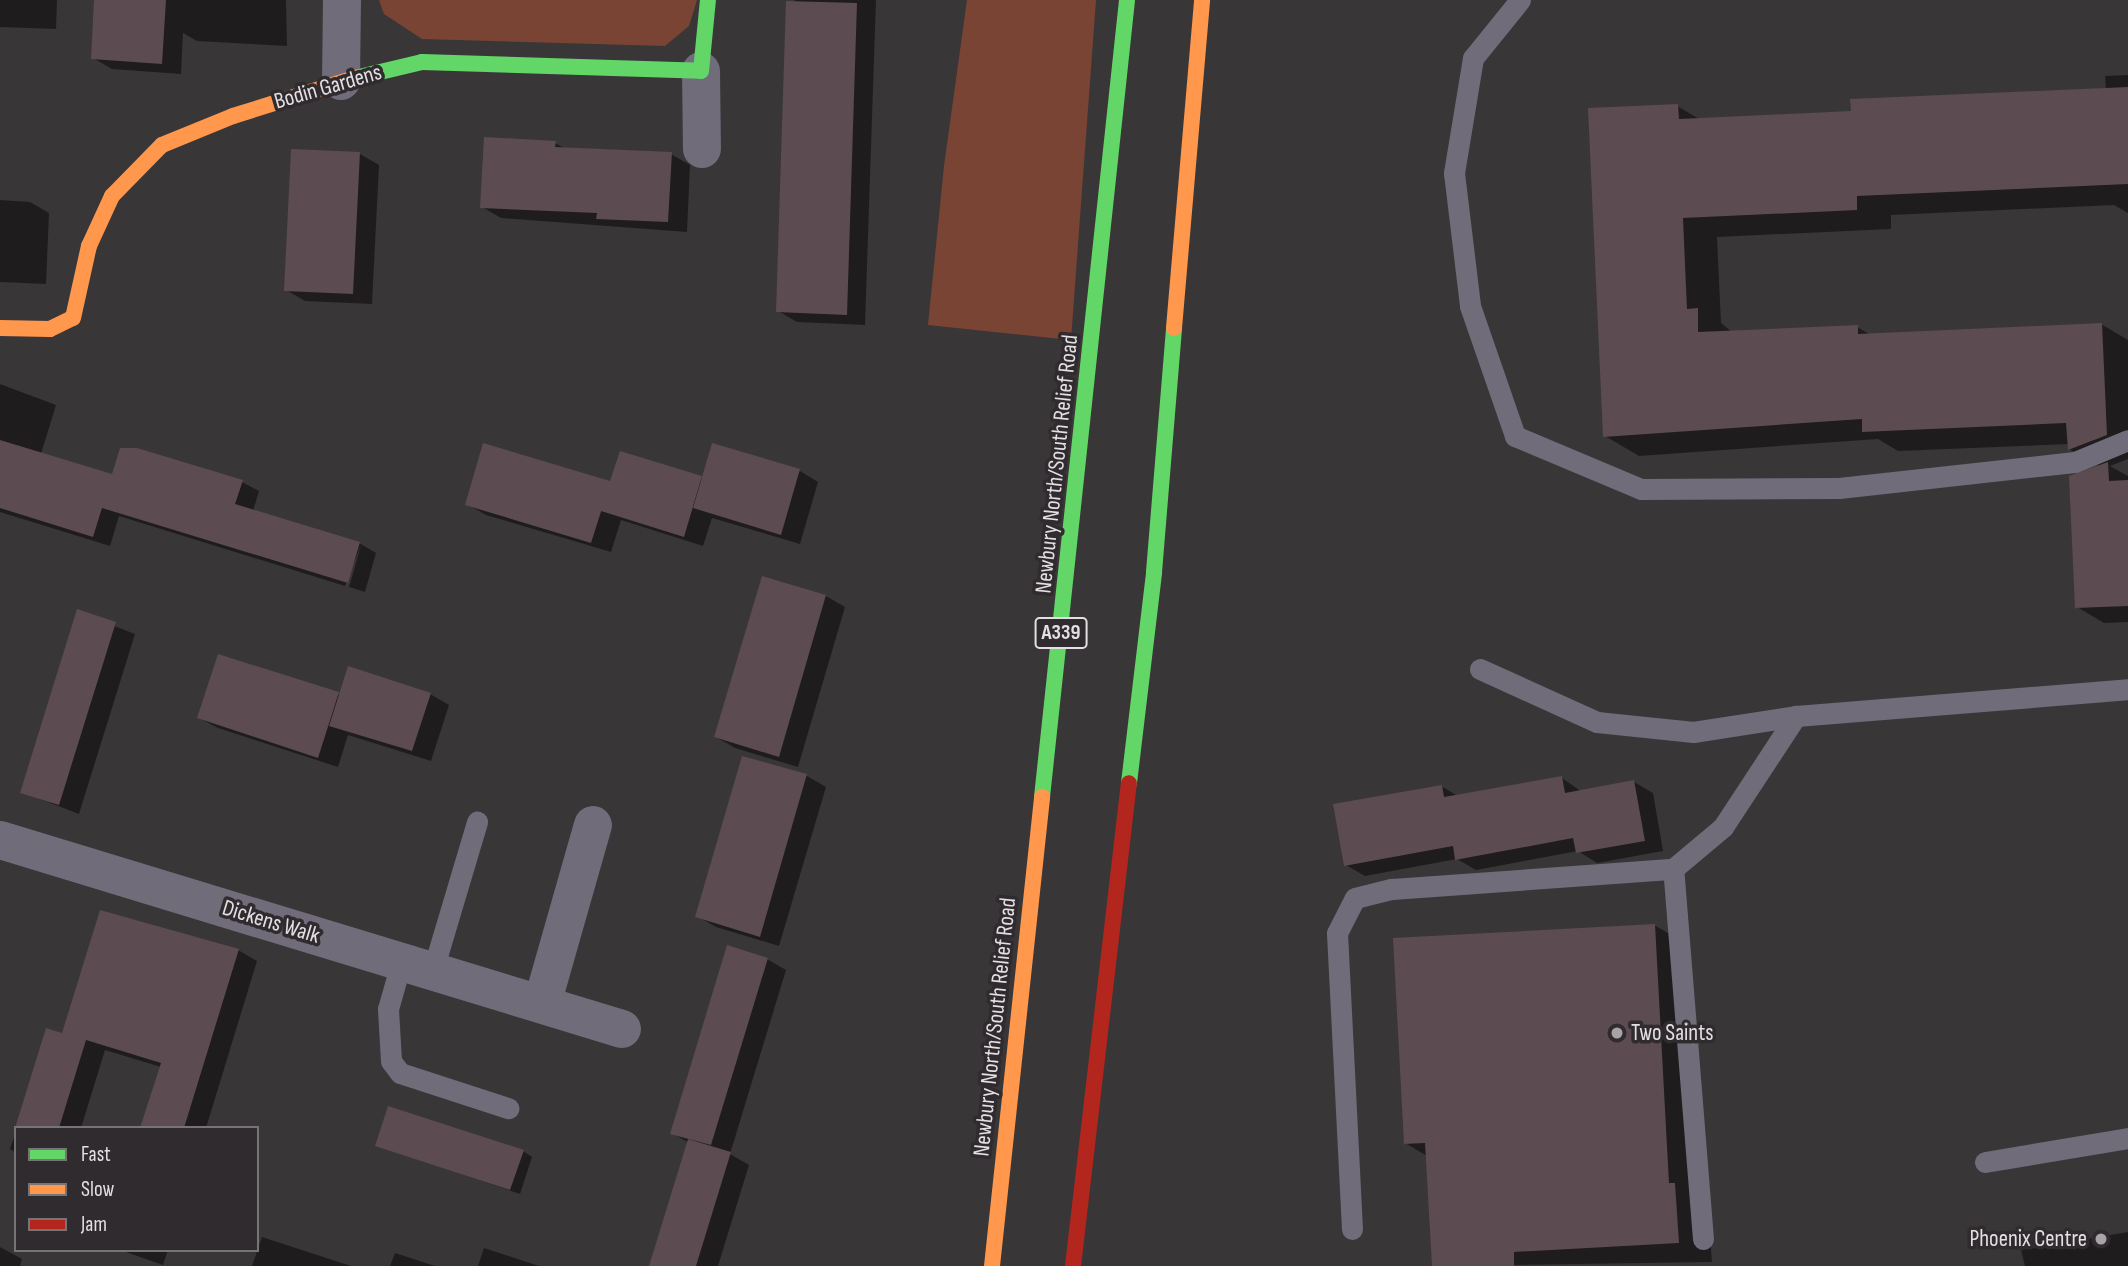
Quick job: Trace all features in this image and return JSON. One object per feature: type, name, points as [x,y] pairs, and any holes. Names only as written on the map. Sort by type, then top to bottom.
[{"type":"main road","points":[[701,71],[708,0]]},
{"type":"main road","name":"Newbury North/South Relief Road","points":[[992,1266],[1127,0]]},
{"type":"main road","points":[[1073,1266],[1154,572],[1202,0]]},
{"type":"main road","name":"Bodin Gardens","points":[[0,328],[50,329],[73,318],[89,246],[112,196],[162,145],[233,116],[341,81],[422,62],[701,71]]},
{"type":"street","points":[[341,81],[342,0]]},
{"type":"street","points":[[701,71],[702,149]]},
{"type":"street","points":[[542,1004],[593,825]]},
{"type":"street","name":"Dickens Walk","points":[[0,840],[622,1029]]},
{"type":"lane","points":[[1521,0],[1474,58],[1454,173],[1470,306],[1515,436],[1642,489],[1839,488],[2075,461],[2128,440]]},
{"type":"lane","points":[[1480,669],[1597,722],[1693,732],[1796,716],[2128,689]]},
{"type":"lane","points":[[1352,1229],[1337,933],[1355,898],[1391,889],[1673,869],[1723,827],[1796,716]]},
{"type":"lane","points":[[477,822],[417,968],[387,1009],[391,1060],[400,1073],[508,1108]]},
{"type":"lane","points":[[1673,869],[1703,1239]]},
{"type":"lane","points":[[1985,1162],[2128,1138]]},
{"type":"shaded area","points":[[379,0],[697,0],[689,26],[665,46],[422,39],[384,14]]},
{"type":"shaded area","points":[[967,0],[1096,0],[1071,340],[928,325],[944,166]]},
{"type":"building","points":[[94,0],[166,0],[162,64],[91,59]]},
{"type":"building","points":[[786,1],[857,3],[847,315],[776,312]]},
{"type":"building","points":[[2128,87],[2128,184],[1857,196],[1857,210],[1683,218],[1687,309],[1698,308],[1698,332],[1858,325],[1858,334],[2102,323],[2107,435],[2068,450],[2066,423],[1862,432],[1862,419],[1603,437],[1588,108],[1678,104],[1679,119],[1851,111],[1850,99]]},
{"type":"building","points":[[484,137],[556,141],[555,147],[672,152],[668,222],[596,219],[597,213],[480,208]]},
{"type":"building","points":[[291,149],[360,152],[353,294],[284,291]]},
{"type":"building","points":[[0,440],[112,474],[120,448],[137,448],[243,480],[235,504],[360,542],[348,583],[102,508],[93,537],[0,508]]},
{"type":"building","points":[[483,443],[610,481],[620,451],[702,476],[684,537],[601,511],[591,543],[465,505]]},
{"type":"building","points":[[712,443],[800,469],[781,535],[693,508]]},
{"type":"building","points":[[2108,462],[2109,481],[2128,480],[2128,606],[2075,608],[2069,476]]},
{"type":"building","points":[[762,576],[826,595],[779,757],[714,737]]},
{"type":"building","points":[[77,609],[116,622],[59,805],[20,793]]},
{"type":"building","points":[[218,654],[339,692],[318,758],[197,718]]},
{"type":"building","points":[[348,666],[431,693],[412,751],[329,726]]},
{"type":"building","points":[[742,756],[807,774],[760,937],[695,917]]},
{"type":"building","points":[[1562,776],[1565,793],[1634,780],[1645,841],[1576,853],[1573,838],[1455,860],[1453,846],[1344,866],[1333,804],[1442,785],[1444,797]]},
{"type":"building","points":[[100,910],[239,949],[185,1126],[141,1126],[161,1063],[86,1040],[60,1126],[16,1126],[46,1028],[62,1033]]},
{"type":"building","points":[[1655,924],[1669,1183],[1675,1183],[1679,1243],[1514,1252],[1514,1266],[1432,1266],[1425,1143],[1404,1144],[1393,938]]},
{"type":"building","points":[[727,945],[768,958],[711,1145],[670,1134]]},
{"type":"building","points":[[388,1106],[524,1150],[510,1190],[375,1146]]},
{"type":"building","points":[[688,1139],[731,1152],[696,1266],[649,1266]]},
{"type":"traffic: fast","points":[[355,78],[422,62],[701,71],[708,0]]},
{"type":"traffic: fast","points":[[1042,797],[1127,0]]},
{"type":"traffic: fast","points":[[1129,783],[1154,572],[1174,328]]},
{"type":"traffic: slow","points":[[1174,328],[1202,0]]},
{"type":"traffic: slow","points":[[0,328],[50,329],[73,318],[89,246],[112,196],[162,145],[233,116],[355,78]]},
{"type":"traffic: slow","points":[[992,1266],[1042,797]]},
{"type":"traffic: jam","points":[[1073,1266],[1129,783]]},
{"type":"place","name":"Two Saints","points":[[1617,1033]]},
{"type":"place","name":"Phoenix Centre","points":[[2101,1239]]}]
